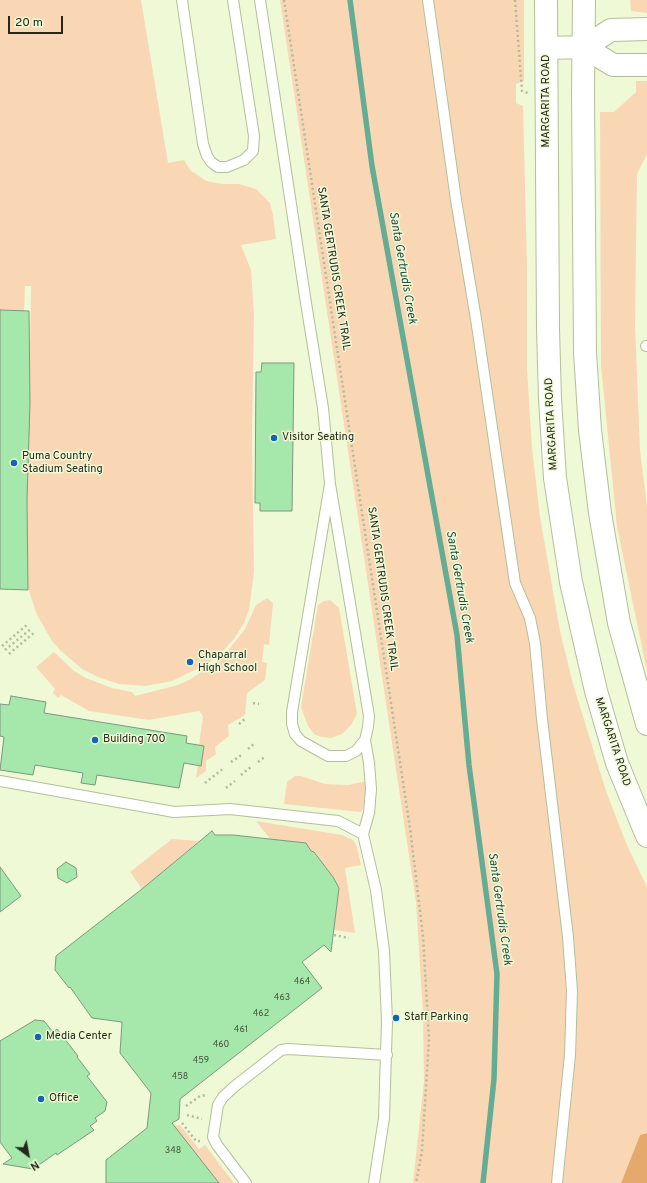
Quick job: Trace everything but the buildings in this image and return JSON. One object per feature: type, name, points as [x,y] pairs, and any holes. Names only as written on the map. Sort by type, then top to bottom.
[{"type":"main road","name":"MARGARITA ROAD","points":[[546,0],[548,329],[550,399],[555,478],[571,582],[596,691],[617,763],[647,836]]},
{"type":"main road","points":[[584,0],[583,98],[585,352],[590,430],[600,513],[620,623],[647,724]]},
{"type":"main road","points":[[547,48],[584,47],[611,30],[647,29]]},
{"type":"main road","points":[[584,47],[613,65],[647,65]]},
{"type":"lane","points":[[182,0],[203,144],[206,156],[218,167],[227,167],[244,160],[253,151],[254,136],[233,0]]},
{"type":"lane","points":[[260,0],[306,304],[324,408],[330,484],[369,716],[368,727],[364,740],[356,751],[346,756],[328,756],[301,741],[295,734],[292,724],[292,712],[307,613],[330,484]]},
{"type":"lane","points":[[428,0],[456,200],[476,319],[515,584],[530,618],[535,643],[542,719],[568,937],[572,991],[570,1055],[557,1183]]},
{"type":"lane","points":[[364,740],[370,763],[371,789],[369,813],[364,834],[384,951],[387,1055],[384,1118],[374,1183]]},
{"type":"lane","points":[[0,781],[174,812],[230,809],[338,821],[364,834]]},
{"type":"lane","points":[[246,1183],[217,1145],[214,1136],[218,1105],[223,1097],[235,1086],[281,1050],[288,1049],[387,1055]]},
{"type":"path","name":"SANTA GERTRUDIS CREEK TRAIL","points":[[284,0],[410,828],[423,936],[429,1039],[422,1151],[416,1183]]},
{"type":"path","points":[[515,0],[522,91],[528,93]]},
{"type":"path","points":[[2,646],[28,624]]},
{"type":"path","points":[[5,650],[32,628]]},
{"type":"path","points":[[9,654],[35,632]]},
{"type":"path","points":[[254,703],[259,704]]},
{"type":"path","points":[[239,724],[245,719]]},
{"type":"path","points":[[248,749],[256,743]]},
{"type":"path","points":[[231,762],[243,754]]},
{"type":"path","points":[[258,762],[266,756]]},
{"type":"path","points":[[241,775],[252,766]]},
{"type":"path","points":[[205,783],[224,768]]},
{"type":"path","points":[[226,788],[235,782]]},
{"type":"path","points":[[334,935],[349,938]]},
{"type":"path","points":[[186,1106],[200,1096],[206,1095]]},
{"type":"path","points":[[187,1115],[203,1119]]},
{"type":"path","points":[[182,1123],[196,1142],[200,1141]]},
{"type":"shaded area","points":[[0,0],[141,0],[168,163],[184,160],[190,170],[206,181],[222,184],[239,184],[256,189],[270,203],[276,239],[241,245],[251,270],[254,315],[252,441],[254,572],[249,610],[244,623],[234,639],[222,652],[207,664],[172,681],[146,686],[119,684],[98,677],[82,669],[52,641],[37,615],[28,588],[27,502],[22,489],[28,488],[31,286],[25,286],[24,311],[0,310]]},
{"type":"shaded area","points":[[280,0],[524,0],[524,81],[516,84],[516,103],[523,106],[527,267],[527,369],[532,448],[540,517],[560,631],[573,684],[606,791],[626,843],[647,887],[647,1133],[640,1135],[621,1183],[413,1183],[424,1081],[423,1014],[416,902]]},
{"type":"shaded area","points":[[630,0],[647,0],[647,13],[631,11]]},
{"type":"shaded area","points":[[636,81],[647,81],[647,154],[637,174],[635,325],[640,450],[647,506],[647,671],[617,527],[601,365],[600,112],[614,112],[636,92]]},
{"type":"shaded area","points":[[267,598],[273,603],[269,645],[264,644],[262,662],[267,663],[265,680],[247,693],[245,715],[228,725],[229,736],[215,747],[216,754],[206,761],[206,771],[196,778],[198,765],[201,765],[204,747],[199,745],[203,716],[199,711],[149,720],[89,711],[61,695],[58,698],[53,693],[55,689],[36,667],[54,652],[74,671],[86,678],[112,688],[132,692],[135,696],[178,685],[191,679],[223,657],[245,629],[256,605]]},
{"type":"shaded area","points":[[330,600],[339,608],[357,714],[351,725],[342,734],[331,738],[321,737],[314,734],[308,726],[301,707],[318,605],[324,601]]},
{"type":"shaded area","points":[[295,776],[301,776],[325,784],[349,785],[366,781],[365,803],[361,812],[284,804],[287,782]]},
{"type":"shaded area","points":[[256,821],[342,835],[353,840],[357,847],[361,865],[345,868],[355,933],[334,930],[339,888],[315,852],[311,851],[305,843],[271,840]]},
{"type":"shaded area","points":[[172,839],[199,841],[142,889],[130,872]]},
{"type":"shaded area","points":[[172,1124],[175,1126],[180,1125],[199,1149],[205,1145],[234,1183],[219,1183]]},
{"type":"shaded area","points":[[647,1133],[647,1183],[621,1183],[640,1135]]},
{"type":"waterway","name":"Santa Gertrudis Creek","points":[[350,0],[372,166],[457,635],[469,765],[497,974],[494,1079],[483,1183]]},
{"type":"place","name":"Visitor Seating","points":[[274,438]]},
{"type":"place","name":"Puma Country Stadium Seating","points":[[14,463]]},
{"type":"place","name":"Chaparral High School","points":[[190,662]]},
{"type":"place","name":"Building 700","points":[[95,740]]},
{"type":"place","name":"Staff Parking","points":[[396,1018]]},
{"type":"place","name":"Media Center","points":[[38,1037]]},
{"type":"place","name":"Office","points":[[41,1099]]}]
